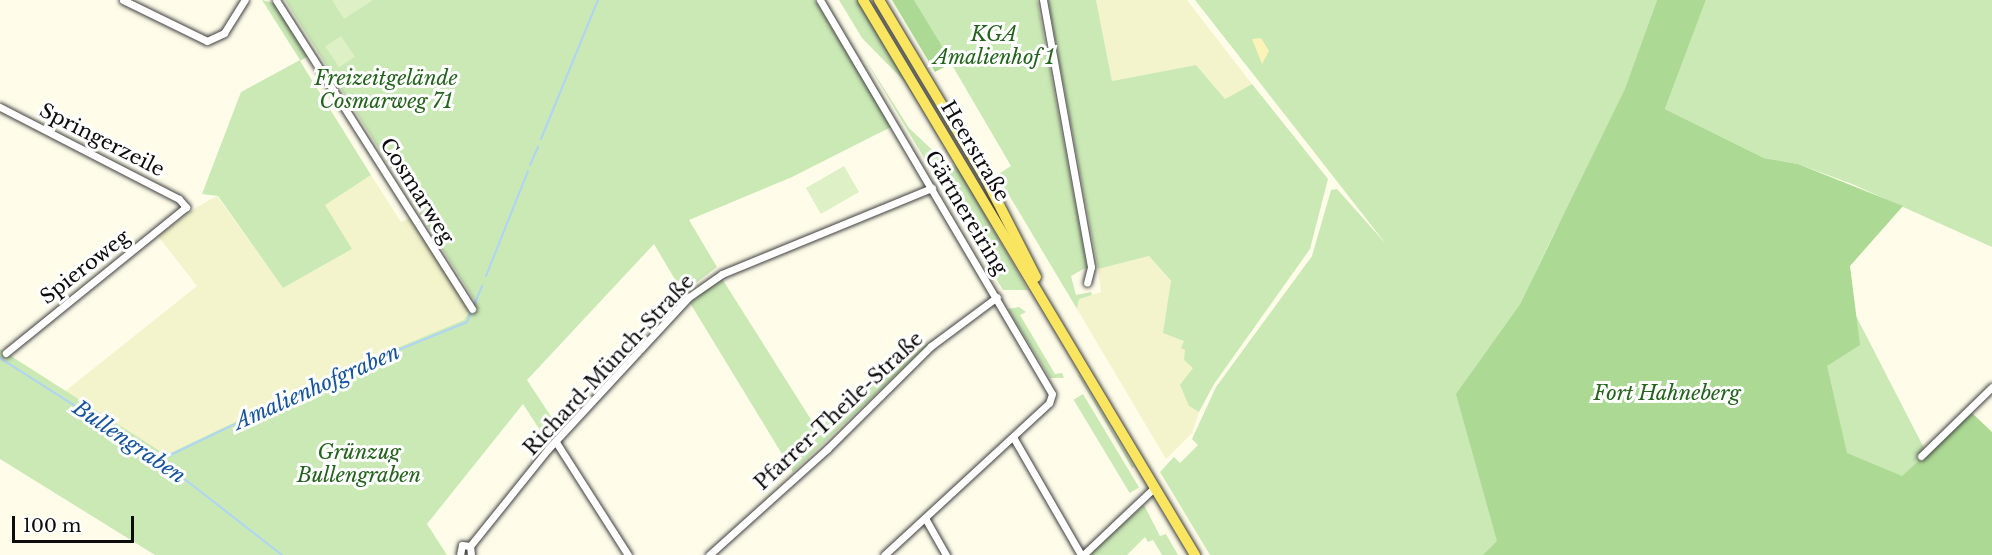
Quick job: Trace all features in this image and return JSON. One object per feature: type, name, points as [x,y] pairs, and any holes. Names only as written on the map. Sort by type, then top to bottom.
[{"type":"main road","name":"Heerstraße","points":[[863,0],[1195,555]]},
{"type":"main road","name":"Heerstraße","points":[[879,0],[1009,221],[1056,321]]},
{"type":"street","points":[[123,0],[207,41],[224,33],[245,0]]},
{"type":"street","name":"Cosmarweg","points":[[276,0],[472,309]]},
{"type":"street","name":"Gärtnereiring","points":[[820,0],[997,297],[1052,394],[1049,404],[884,555]]},
{"type":"street","points":[[1043,0],[1091,267],[1087,283]]},
{"type":"street","name":"Springerzeile","points":[[0,107],[176,197],[186,207]]},
{"type":"street","name":"Richard-Münch-Straße","points":[[460,555],[462,546],[470,546],[556,442],[689,297],[718,275],[932,188]]},
{"type":"street","name":"Spieroweg","points":[[6,353],[186,207]]},
{"type":"street","name":"Pfarrer-Theile-Straße","points":[[709,555],[820,455],[931,346],[997,297]]},
{"type":"street","points":[[1921,456],[1992,387]]},
{"type":"street","points":[[1013,437],[1082,555],[1155,487]]},
{"type":"street","points":[[556,442],[628,555]]},
{"type":"street","points":[[925,518],[946,555]]},
{"type":"street","points":[[470,546],[471,555]]},
{"type":"green space","points":[[262,0],[274,3],[308,56],[300,61],[371,175],[325,205],[352,249],[283,288],[218,196],[202,194],[241,92],[300,60]]},
{"type":"green space","points":[[285,0],[815,0],[891,127],[792,177],[689,220],[717,267],[683,293],[654,244],[527,380],[558,427],[547,441],[523,404],[427,524],[447,555],[155,555],[0,459],[0,349],[166,455],[342,371],[464,320],[475,301]]},
{"type":"green space","points":[[332,0],[373,0],[344,19]]},
{"type":"green space","points":[[839,0],[858,0],[949,154],[905,82],[862,38]]},
{"type":"green space","points":[[892,0],[914,0],[952,63],[935,72]]},
{"type":"green space","name":"KGA Amalienhof 1","points":[[914,0],[1037,0],[1087,267],[1071,276],[1076,295],[1091,292],[1092,295],[1079,299],[1077,309],[997,175],[1011,166]]},
{"type":"green space","points":[[1048,0],[1096,0],[1112,81],[1196,65],[1225,99],[1252,84],[1328,179],[1310,249],[1214,384],[1199,412],[1189,406],[1180,385],[1193,368],[1184,360],[1185,350],[1181,348],[1184,341],[1163,333],[1171,281],[1149,256],[1098,269]]},
{"type":"green space","points":[[1096,0],[1187,0],[1252,84],[1225,99],[1196,65],[1112,81]]},
{"type":"green space","name":"Fort Hahneberg","points":[[1195,0],[1657,0],[1624,91],[1836,277],[1979,555],[1210,555],[1160,472],[1174,457],[1180,463],[1198,445],[1192,439],[1216,387],[1312,256],[1331,190],[1337,189],[1386,244]],"holes":[[[1560,221],[1498,359],[1469,376],[1520,304]]]},
{"type":"green space","name":"Fort Hahneberg","points":[[1657,0],[1706,0],[1665,109],[1764,158],[1798,164],[1903,206],[1850,266],[1860,345],[1827,366],[1847,453],[1902,476],[1972,413],[1992,432],[1992,555],[1483,555],[1497,541],[1456,394],[1520,304],[1624,91]]},
{"type":"green space","points":[[1706,0],[1992,0],[1992,247],[1852,184],[1798,164],[1764,158],[1665,109]]},
{"type":"green space","points":[[341,36],[355,57],[339,67],[325,47]]},
{"type":"green space","points":[[862,54],[909,128],[945,162],[958,168],[1028,290],[1003,290]]},
{"type":"green space","points":[[844,166],[859,192],[821,214],[806,188]]},
{"type":"green space","points":[[371,175],[401,222],[410,218],[469,309],[464,320],[342,371],[166,455],[64,392],[197,286],[158,236],[197,207],[217,196],[283,288],[352,249],[324,205]]},
{"type":"green space","points":[[1149,256],[1171,282],[1169,297],[1193,368],[1189,406],[1199,412],[1192,433],[1166,459],[1077,309],[1079,299],[1101,292],[1098,269]]},
{"type":"green space","points":[[721,277],[817,429],[938,335],[793,472],[690,303]]},
{"type":"green space","points":[[1019,307],[1026,312],[1020,315],[1055,374],[1062,373],[1064,378],[1050,378],[1008,309]]},
{"type":"green space","points":[[1079,375],[1134,467],[1132,468]]},
{"type":"green space","points":[[1083,394],[1139,487],[1130,493],[1074,400]]},
{"type":"green space","points":[[1144,505],[1160,536],[1166,534],[1178,555],[1162,555],[1153,540],[1148,542],[1145,537],[1127,555],[1089,555]]},
{"type":"sand","points":[[1261,38],[1269,51],[1262,64],[1252,39]]},
{"type":"waterway","name":"Amalienhofgraben","points":[[541,139],[598,0]]},
{"type":"waterway","name":"Amalienhofgraben","points":[[530,165],[538,147]]},
{"type":"waterway","name":"Amalienhofgraben","points":[[486,276],[528,171]]},
{"type":"waterway","name":"Amalienhofgraben","points":[[474,305],[482,286]]},
{"type":"waterway","name":"Amalienhofgraben","points":[[160,460],[344,372],[467,322],[471,313]]},
{"type":"waterway","name":"Bullengraben","points":[[0,358],[160,460],[282,555]]},
{"type":"park label","name":"Freizeitgelände Cosmarweg 71","points":[[386,90]]},
{"type":"park label","name":"Grünzug Bullengraben","points":[[359,464]]}]
